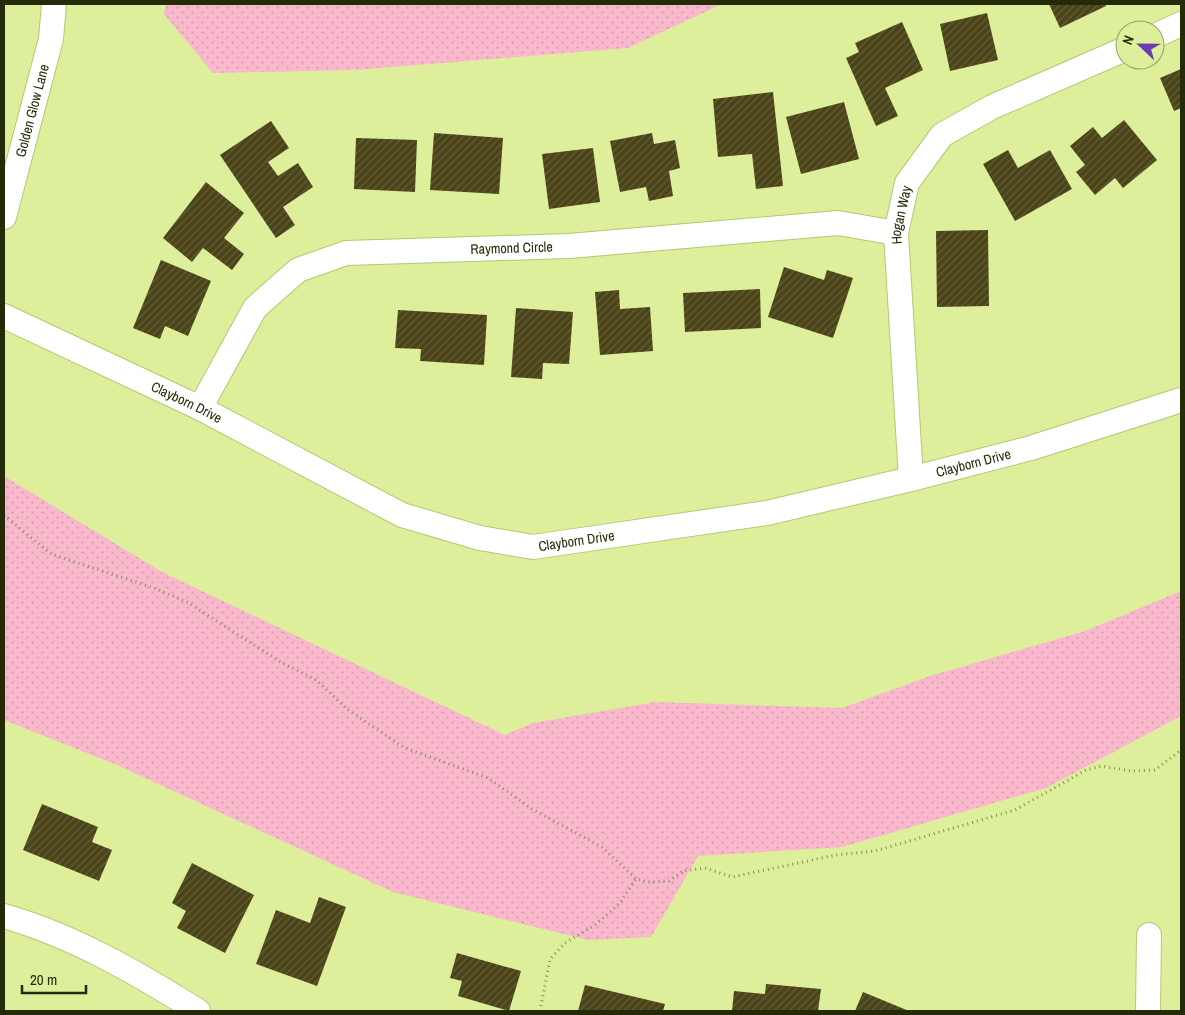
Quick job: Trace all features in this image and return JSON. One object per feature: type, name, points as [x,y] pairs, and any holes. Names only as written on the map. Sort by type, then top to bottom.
[{"type":"street","name":"Golden Glow Lane","points":[[4,217],[51,39],[54,4]]},
{"type":"street","points":[[1165,31],[1181,24]]},
{"type":"street","name":"Hogan Way","points":[[912,480],[896,233],[907,183],[942,135],[992,107],[1115,53]]},
{"type":"street","name":"Raymond Circle","points":[[200,408],[255,308],[298,270],[346,253],[569,246],[838,223],[896,233]]},
{"type":"street","name":"Clayborn Drive","points":[[4,316],[200,408],[402,515],[480,538],[533,547],[767,513],[912,480],[1031,448],[1181,400]]},
{"type":"street","points":[[4,916],[30,924],[130,969],[198,1011]]},
{"type":"street","points":[[1148,1011],[1149,935]]},
{"type":"path","points":[[4,515],[52,554],[154,588],[187,602],[279,661],[316,680],[347,709],[405,748],[488,778],[532,809],[602,847],[636,879],[646,882],[669,881],[683,872],[705,868],[732,877],[836,855],[875,851],[1015,810],[1086,770],[1101,766],[1132,771],[1155,770],[1181,750]]},
{"type":"path","points":[[540,1011],[550,959],[565,942],[595,925],[619,904],[636,879]]},
{"type":"shaded area","points":[[166,4],[722,4],[628,48],[355,70],[213,73],[164,14]]},
{"type":"shaded area","points":[[4,476],[162,572],[505,735],[533,723],[655,702],[842,708],[930,676],[1085,631],[1181,591],[1181,716],[1046,788],[842,847],[698,856],[651,937],[588,940],[393,892],[117,765],[4,720]]},
{"type":"building","points":[[1049,4],[1105,4],[1106,6],[1060,28]]},
{"type":"building","points":[[987,13],[998,60],[950,71],[940,24]]},
{"type":"building","points":[[902,22],[923,70],[885,88],[898,116],[876,126],[846,58],[859,52],[855,43]]},
{"type":"building","points":[[1181,69],[1181,108],[1174,111],[1160,78]]},
{"type":"building","points":[[773,92],[783,186],[756,189],[752,154],[718,157],[713,99]]},
{"type":"building","points":[[844,102],[859,159],[801,174],[786,117]]},
{"type":"building","points":[[1124,120],[1157,160],[1123,188],[1115,178],[1095,195],[1076,172],[1085,165],[1070,146],[1093,127],[1102,138]]},
{"type":"building","points":[[271,121],[289,148],[268,162],[278,176],[298,163],[313,187],[283,207],[295,225],[276,238],[220,155]]},
{"type":"building","points":[[434,133],[503,138],[499,194],[430,190]]},
{"type":"building","points":[[652,133],[654,144],[675,140],[680,168],[669,171],[673,196],[649,201],[646,187],[620,192],[610,141]]},
{"type":"building","points":[[356,138],[417,140],[415,192],[354,189]]},
{"type":"building","points":[[593,148],[600,202],[549,209],[542,154]]},
{"type":"building","points":[[1008,150],[1018,168],[1050,150],[1072,189],[1015,221],[983,164]]},
{"type":"building","points":[[206,182],[244,213],[224,238],[244,254],[232,270],[203,248],[192,262],[163,238]]},
{"type":"building","points":[[988,230],[989,306],[937,307],[936,231]]},
{"type":"building","points":[[161,260],[211,281],[188,336],[165,326],[160,339],[133,328]]},
{"type":"building","points":[[784,267],[824,280],[827,270],[853,278],[833,338],[768,317]]},
{"type":"building","points":[[760,289],[761,328],[685,332],[683,293]]},
{"type":"building","points":[[619,290],[620,309],[650,307],[653,351],[600,355],[595,292]]},
{"type":"building","points":[[516,308],[573,312],[569,364],[543,363],[542,379],[511,377]]},
{"type":"building","points":[[398,310],[487,315],[484,365],[420,361],[421,349],[395,348]]},
{"type":"building","points":[[42,804],[98,827],[92,842],[112,850],[99,881],[23,850]]},
{"type":"building","points":[[192,863],[254,895],[225,953],[177,928],[186,911],[172,903]]},
{"type":"building","points":[[319,897],[346,907],[317,986],[256,964],[276,910],[310,923]]},
{"type":"building","points":[[457,953],[521,971],[509,1011],[458,996],[462,981],[450,978]]},
{"type":"building","points":[[766,984],[821,989],[818,1011],[732,1011],[734,991],[765,994]]},
{"type":"building","points":[[585,985],[665,1004],[663,1011],[578,1011]]},
{"type":"building","points":[[863,992],[909,1011],[855,1011]]}]
